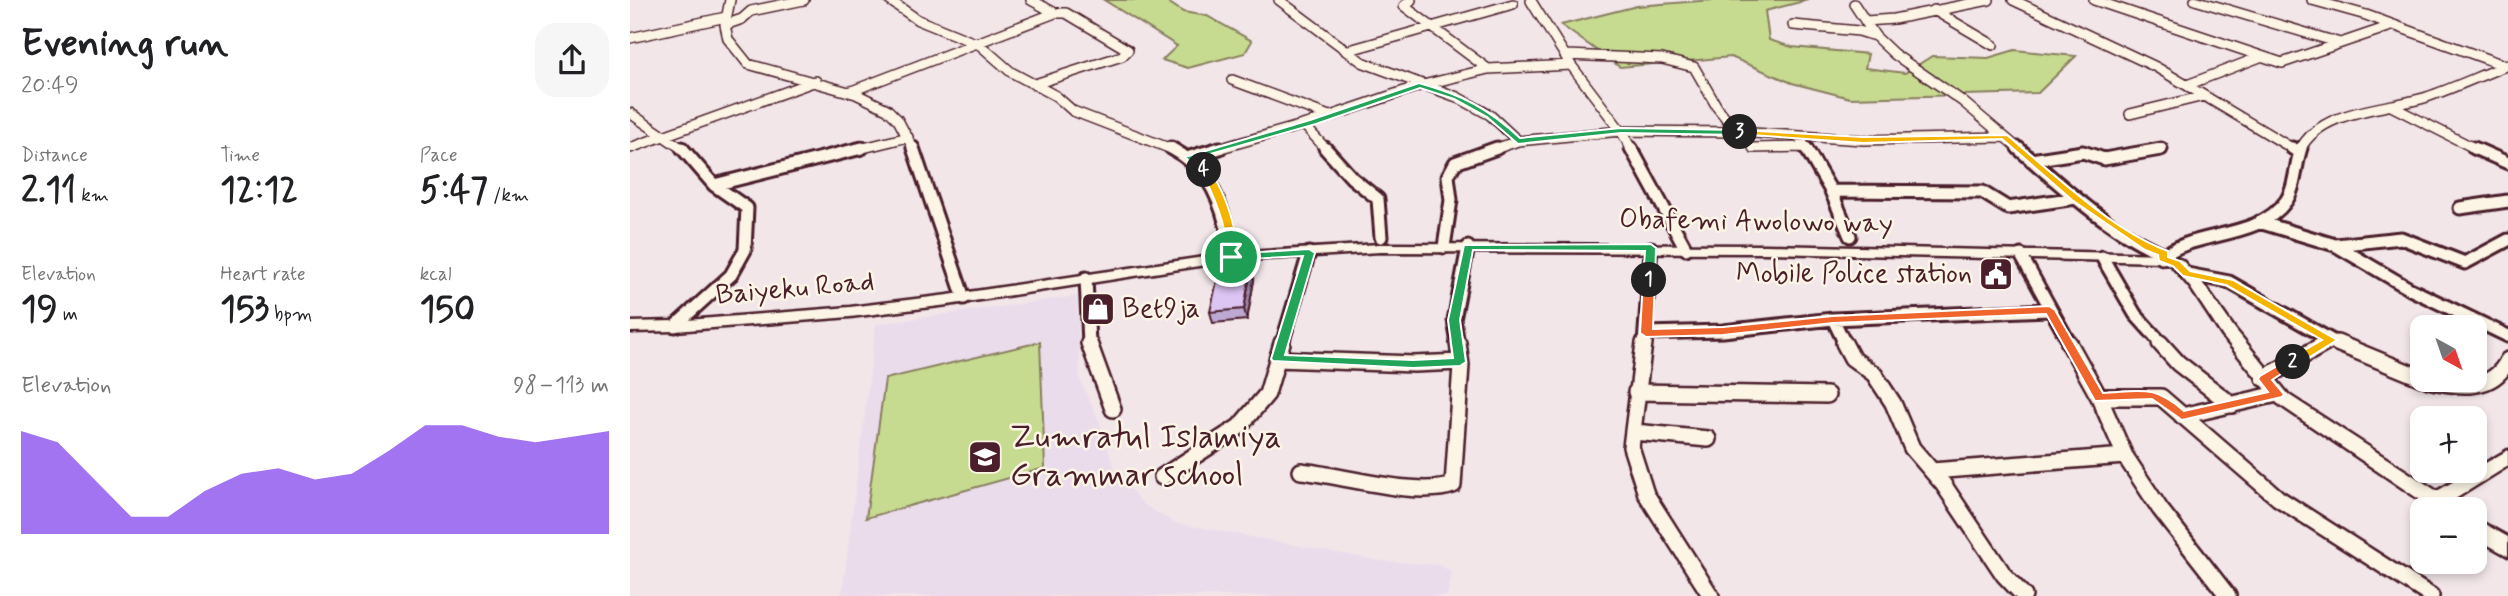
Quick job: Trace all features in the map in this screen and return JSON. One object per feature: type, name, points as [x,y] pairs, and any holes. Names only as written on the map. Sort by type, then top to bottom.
[{"type":"main road","name":"Obafemi Awolowo way","points":[[964,298],[1231,257],[1444,247],[2163,256]]},
{"type":"main road","points":[[2163,256],[2177,263],[2187,274],[2277,394],[2312,421],[2430,497]]},
{"type":"main road","name":"Baiyeku Road","points":[[630,327],[850,312],[964,298]]},
{"type":"main road","points":[[2453,497],[2508,457]]},
{"type":"main road","points":[[2487,534],[2508,548]]},
{"type":"street","points":[[730,0],[726,21],[728,39],[748,64],[817,81],[887,109],[908,138],[941,222],[964,298]]},
{"type":"street","points":[[630,38],[741,19],[751,11],[804,0]]},
{"type":"street","points":[[889,0],[896,8],[946,33],[976,42],[995,54],[1011,72],[1056,95],[1071,110],[1118,132],[1171,147],[1190,157],[1212,179],[1226,212],[1225,221],[1233,251],[1231,257]]},
{"type":"street","points":[[1031,0],[1055,13]]},
{"type":"street","points":[[1279,0],[1362,62],[1419,86],[1457,97],[1490,115],[1518,141]]},
{"type":"street","points":[[1411,0],[1404,6],[1488,69]]},
{"type":"street","points":[[1866,21],[1989,0]]},
{"type":"street","points":[[2013,0],[2156,67],[2298,152]]},
{"type":"street","points":[[2095,0],[2282,63],[2395,25]]},
{"type":"street","points":[[2195,0],[2340,43]]},
{"type":"street","points":[[2312,0],[2395,25],[2507,65]]},
{"type":"street","points":[[2337,6],[2350,0]]},
{"type":"street","points":[[1346,51],[1434,27],[1509,2],[1533,1],[1569,60],[1621,131],[1686,248]]},
{"type":"street","points":[[1854,4],[1875,36],[1894,54],[1962,100],[2076,198],[2163,256],[2273,215],[2287,200],[2298,152],[2311,134],[2348,115],[2421,99],[2507,65]]},
{"type":"street","points":[[1934,10],[1993,45]]},
{"type":"street","points":[[849,92],[1055,13],[1066,13],[1098,30],[1128,52],[1035,85]]},
{"type":"street","points":[[1793,25],[1859,31],[1875,36]]},
{"type":"street","points":[[1190,157],[1304,125],[1419,86],[1488,69],[1569,60],[1607,61],[1659,57],[1694,67],[1717,107],[1737,132]]},
{"type":"street","points":[[2187,85],[2260,57]]},
{"type":"street","points":[[1232,80],[1329,116]]},
{"type":"street","points":[[630,148],[817,81]]},
{"type":"street","points":[[2130,114],[2204,96]]},
{"type":"street","points":[[2391,106],[2468,146],[2508,163]]},
{"type":"street","points":[[630,114],[687,152],[697,168],[714,184],[747,208],[745,250],[731,275],[675,326]]},
{"type":"street","points":[[1304,125],[1352,178],[1378,199],[1381,237]]},
{"type":"street","points":[[1444,247],[1451,200],[1448,176],[1455,163],[1518,141],[1621,131],[1737,132],[1802,142]]},
{"type":"street","points":[[1753,148],[1802,142],[1911,140],[1940,136],[1964,140],[2004,136]]},
{"type":"street","points":[[714,184],[908,138]]},
{"type":"street","points":[[1802,142],[1831,191],[1850,236]]},
{"type":"street","points":[[2031,160],[2083,152],[2104,159],[2161,149]]},
{"type":"street","points":[[1831,191],[1982,192],[2003,205],[2014,208],[2076,198]]},
{"type":"street","points":[[2460,208],[2508,201]]},
{"type":"street","points":[[2259,222],[2335,246],[2410,289],[2508,336]]},
{"type":"street","points":[[2335,246],[2401,238],[2465,263],[2508,240]]},
{"type":"street","points":[[1301,471],[1323,472],[1428,490],[1450,489],[1453,485],[1460,362],[1454,320],[1468,247]]},
{"type":"street","points":[[1651,248],[1646,333],[1636,392],[1631,447],[1646,494],[1674,542],[1711,596]]},
{"type":"street","points":[[1162,477],[1239,427],[1267,394],[1309,253]]},
{"type":"street","points":[[2021,255],[2099,397],[2125,456],[2160,509],[2228,596]]},
{"type":"street","points":[[2102,257],[2135,314],[2178,363],[2232,404]]},
{"type":"street","points":[[2187,274],[2229,282],[2331,340],[2410,373]]},
{"type":"street","points":[[1086,278],[1086,327],[1090,350],[1113,409]]},
{"type":"street","points":[[1646,333],[1723,331],[1833,319],[2049,310]]},
{"type":"street","points":[[1833,319],[1852,358],[1874,374],[1893,403],[1912,448],[1932,471],[2004,575],[2024,596]]},
{"type":"street","points":[[2264,379],[2331,340]]},
{"type":"street","points":[[1277,359],[1413,364],[1460,362]]},
{"type":"street","points":[[2487,382],[2506,367],[2508,360]]},
{"type":"street","points":[[1636,392],[1828,395]]},
{"type":"street","points":[[2182,416],[2277,394]]},
{"type":"street","points":[[2099,397],[2161,397],[2278,498],[2431,596]]},
{"type":"street","points":[[1634,432],[1709,439]]},
{"type":"street","points":[[1932,471],[2125,456]]},
{"type":"shaded area","name":"Zumratul Islamiya Grammar school","points":[[1077,296],[1080,380],[1100,423],[1115,471],[1143,504],[1175,523],[1381,561],[1438,565],[1452,571],[1447,596],[842,596],[876,324]]},
{"type":"green space","points":[[1104,0],[1173,0],[1168,2],[1183,12],[1207,16],[1252,41],[1245,53],[1188,68],[1162,60],[1177,46]]},
{"type":"green space","points":[[1712,0],[1808,0],[1765,11],[1769,40],[1792,47],[1868,54],[1865,68],[1905,73],[1932,56],[1988,58],[2015,50],[2076,56],[2038,93],[1850,98],[1792,83],[1731,57],[1620,67],[1561,25],[1637,6]]},
{"type":"green space","points":[[1040,342],[1045,468],[866,518],[885,379]]},
{"type":"building","points":[[1251,269],[1244,309],[1210,312],[1219,272]]},
{"type":"place","name":"Mobile Police station","points":[[1996,274]]},
{"type":"place","name":"Bet9ja","points":[[1098,309]]},
{"type":"place","name":"Zumratul Islamiya Grammar school","points":[[985,457]]},
{"type":"route","points":[[1419,86],[1457,97],[1490,115],[1513,138],[1527,142],[1621,131],[1689,130],[1863,140],[1911,140],[1945,136],[1964,140],[2004,136],[2076,198],[2148,248],[2164,254],[2162,258],[2177,263],[2187,274],[2220,278],[2229,282],[2248,295],[2318,330],[2331,340],[2264,379],[2277,394],[2182,416],[2161,397],[2153,395],[2099,397],[2049,310],[1833,319],[1723,331],[1646,333],[1651,248],[1468,247],[1454,320],[1460,362],[1413,364],[1310,358],[1277,359],[1309,253],[1231,257],[1233,251],[1225,221],[1226,212],[1212,179],[1195,159],[1190,157],[1313,122],[1419,86]]}]
